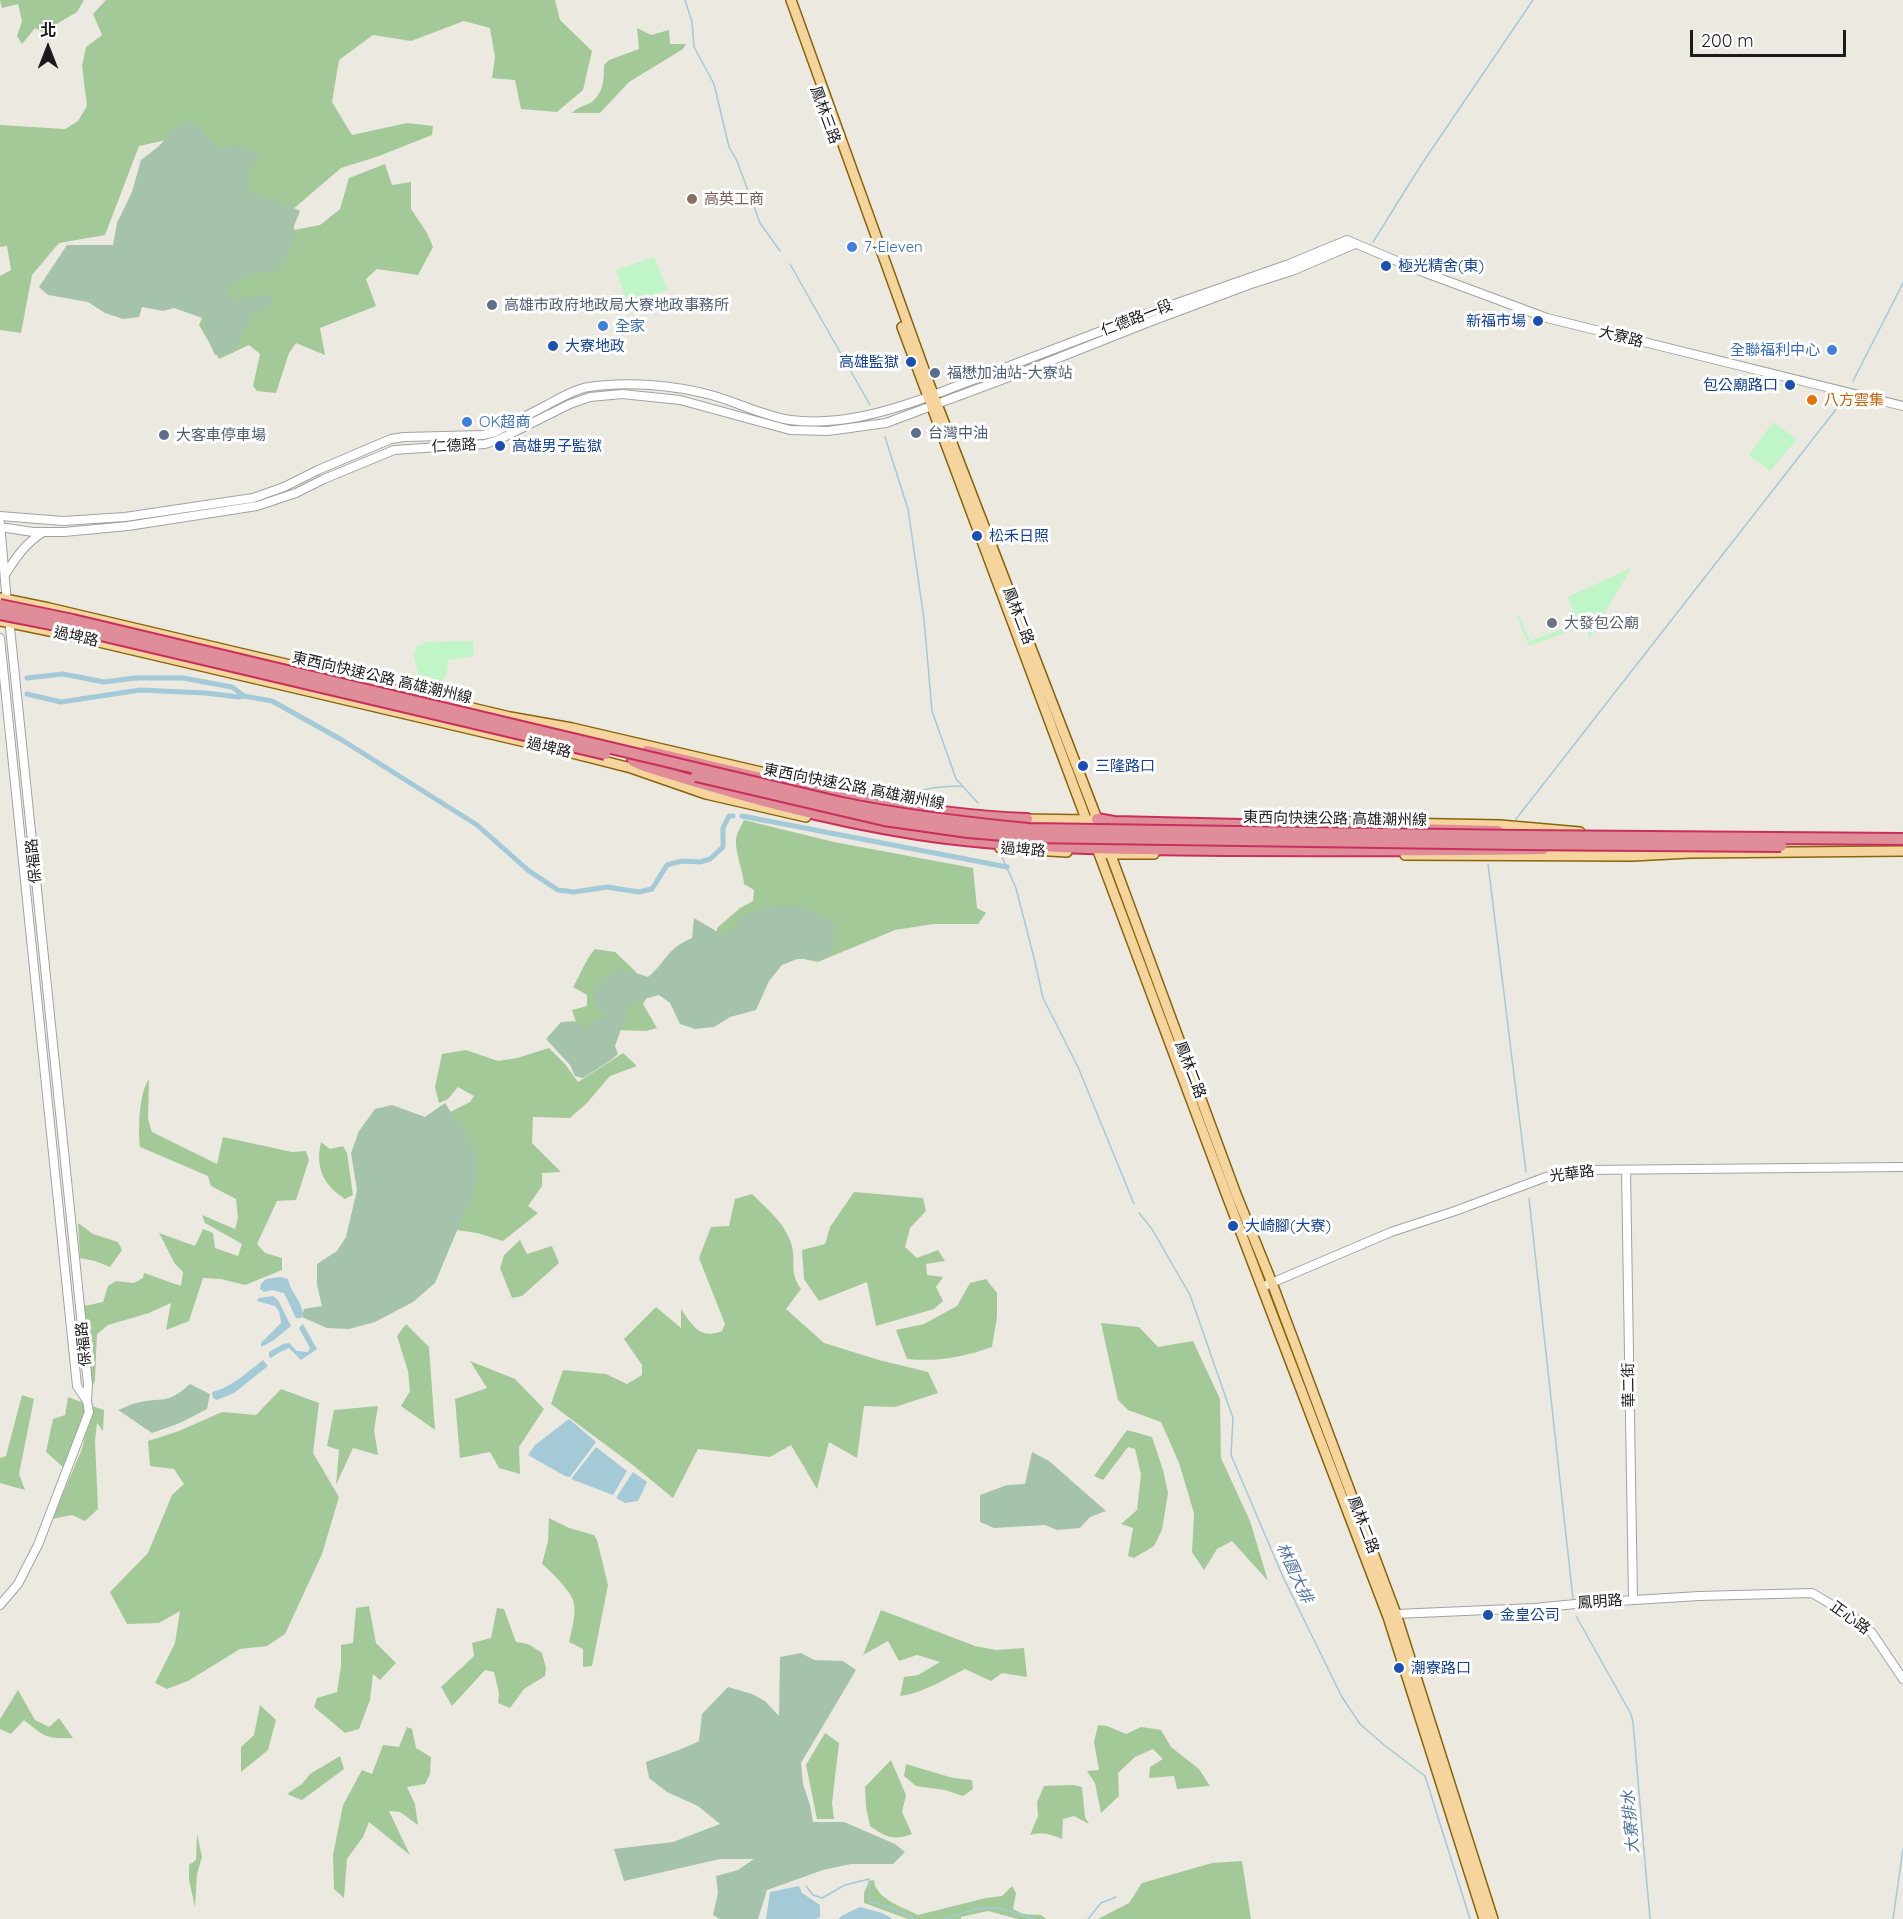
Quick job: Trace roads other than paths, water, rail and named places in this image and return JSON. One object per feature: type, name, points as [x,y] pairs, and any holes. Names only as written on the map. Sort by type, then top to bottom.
[{"type":"highway","name":"東西向快速公路 高雄潮州線","points":[[2,601],[73,620],[843,803],[968,824],[1028,829],[1572,837],[1903,837]]},
{"type":"highway","name":"東西向快速公路 高雄潮州線","points":[[0,614],[71,628],[761,793],[884,820],[968,832],[1028,837],[1903,846]]},
{"type":"highway","points":[[508,723],[636,749],[844,797],[977,817],[1027,819]]},
{"type":"highway","points":[[633,761],[760,801],[883,828],[1015,844],[1104,851],[1512,850],[1630,848],[1644,845]]},
{"type":"highway","points":[[1092,820],[1117,823],[1449,829],[1557,834],[1572,837]]},
{"type":"main road","name":"鳳林三路","points":[[784,0],[870,228]]},
{"type":"main road","name":"鳳林三路","points":[[791,0],[870,228]]},
{"type":"main road","name":"鳳林二路","points":[[870,228],[934,406],[1392,1616],[1493,1919]]},
{"type":"main road","name":"過埤路","points":[[2,601],[50,608],[510,717],[572,728],[922,807],[1027,819],[1500,825],[1574,832],[1903,837]]},
{"type":"main road","name":"過埤路","points":[[5,622],[567,752],[631,768],[706,794],[871,831],[967,845],[1028,851],[1568,857],[1690,853],[1903,851]]},
{"type":"main road","name":"鳳林二路","points":[[1392,1616],[1484,1919]]},
{"type":"street","name":"仁德路一段","points":[[931,396],[1146,314],[1351,242]]},
{"type":"street","name":"仁德路一段","points":[[934,406],[1149,322],[1292,271],[1351,242]]},
{"type":"street","name":"大寮路","points":[[1351,242],[1423,272],[1547,318],[1903,406]]},
{"type":"street","name":"仁德路","points":[[0,516],[63,521],[125,517],[253,498],[284,487],[391,439],[483,435],[495,432],[586,387],[621,384],[697,392],[776,417],[829,422],[891,410],[931,396]]},
{"type":"street","name":"仁德路","points":[[0,527],[64,532],[128,526],[257,506],[296,493],[394,450],[485,444],[498,440],[570,404],[590,397],[622,394],[680,400],[790,430],[828,431],[895,420],[934,406]]},
{"type":"street","name":"保福路","points":[[0,520],[5,575],[2,601],[13,669],[85,1350],[87,1401]]},
{"type":"street","points":[[5,575],[26,544],[44,532]]},
{"type":"street","name":"保福路","points":[[0,638],[74,1364],[77,1386],[87,1401]]},
{"type":"street","name":"光華路","points":[[1267,1285],[1391,1232],[1455,1211],[1546,1176],[1586,1170],[1903,1167]]},
{"type":"street","name":"華二街","points":[[1626,1170],[1633,1600]]},
{"type":"street","points":[[0,1605],[18,1584],[38,1545],[88,1418],[87,1401]]},
{"type":"street","name":"鳳明路","points":[[1392,1616],[1633,1600],[1812,1593]]},
{"type":"street","name":"正心路","points":[[1812,1593],[1856,1619],[1872,1633],[1903,1679]]},
{"type":"water","points":[[281,1277],[288,1279],[302,1309],[301,1318],[296,1318],[284,1293],[272,1290],[264,1292],[260,1289],[266,1279]]},
{"type":"water","points":[[273,1296],[278,1300],[291,1326],[261,1347],[261,1343],[281,1323],[279,1311],[275,1306],[257,1301],[259,1298]]},
{"type":"water","points":[[303,1324],[317,1349],[301,1360],[289,1348],[269,1357],[269,1352],[289,1343],[297,1351],[308,1352],[310,1348],[299,1328]]},
{"type":"water","points":[[263,1360],[268,1366],[234,1393],[217,1400],[213,1398],[212,1392],[239,1379]]},
{"type":"water","points":[[569,1419],[596,1442],[570,1477],[528,1455],[535,1445]]},
{"type":"water","points":[[596,1447],[627,1471],[613,1495],[571,1479]]},
{"type":"water","points":[[633,1472],[647,1482],[638,1501],[625,1503],[616,1498]]},
{"type":"water","points":[[799,1886],[802,1893],[820,1905],[820,1917],[816,1919],[766,1919],[770,1892]]},
{"type":"water","points":[[860,1907],[882,1913],[893,1919],[838,1919]]},
{"type":"waterway","points":[[685,0],[692,22],[694,47],[714,84],[729,147],[737,161],[760,223],[780,251]]},
{"type":"waterway","points":[[1373,242],[1421,165],[1533,0]]},
{"type":"waterway","points":[[790,264],[870,405]]},
{"type":"waterway","points":[[1853,381],[1903,283]]},
{"type":"waterway","points":[[1516,819],[1841,403]]},
{"type":"waterway","points":[[885,437],[908,509],[924,619],[932,711],[956,779],[978,803]]},
{"type":"waterway","points":[[27,678],[63,674],[104,682],[135,678],[183,678],[232,687],[244,696]]},
{"type":"waterway","points":[[27,694],[61,702],[140,690],[244,696],[272,701],[342,740],[477,825],[529,871],[558,890],[574,892],[607,887],[639,892],[652,889],[667,865],[682,861],[700,862],[710,859],[723,847],[723,828],[729,816],[733,816]]},
{"type":"waterway","points":[[902,797],[931,788],[962,786]]},
{"type":"waterway","points":[[742,816],[1007,867]]},
{"type":"waterway","points":[[1002,857],[1016,888],[1043,998],[1078,1067],[1134,1204]]},
{"type":"waterway","points":[[1488,864],[1526,1172]]},
{"type":"waterway","points":[[1529,1198],[1573,1599]]},
{"type":"waterway","name":"林園大排","points":[[1139,1213],[1152,1229],[1190,1295],[1233,1418],[1231,1455],[1283,1577],[1342,1697],[1360,1724],[1425,1776],[1470,1919]]},
{"type":"waterway","name":"大寮排水","points":[[1576,1616],[1631,1714],[1650,1919]]},
{"type":"waterway","points":[[1893,1919],[1903,1849]]},
{"type":"waterway","points":[[806,1886],[813,1895],[822,1898],[845,1885],[869,1879],[870,1901],[897,1910],[914,1919]]},
{"type":"waterway","points":[[1088,1919],[1101,1903],[1116,1897]]},
{"type":"waterway","points":[[945,1919],[970,1910],[984,1908],[1001,1909],[1034,1919]]},
{"type":"place","name":"高英工商","points":[[692,199]]},
{"type":"place","name":"7-Eleven","points":[[852,247]]},
{"type":"place","name":"極光精舍(東)","points":[[1386,266]]},
{"type":"place","name":"高雄市政府地政局大寮地政事務所","points":[[492,305]]},
{"type":"place","name":"新福市場","points":[[1538,321]]},
{"type":"place","name":"全家","points":[[603,326]]},
{"type":"place","name":"大寮地政","points":[[553,346]]},
{"type":"place","name":"全聯福利中心","points":[[1832,350]]},
{"type":"place","name":"高雄監獄","points":[[911,362]]},
{"type":"place","name":"福懋加油站-大寮站","points":[[935,373]]},
{"type":"place","name":"包公廟路口","points":[[1790,385]]},
{"type":"place","name":"八方雲集","points":[[1812,400]]},
{"type":"place","name":"OK超商","points":[[467,422]]},
{"type":"place","name":"台灣中油","points":[[916,433]]},
{"type":"place","name":"大客車停車場","points":[[164,435]]},
{"type":"place","name":"高雄男子監獄","points":[[500,446]]},
{"type":"place","name":"松禾日照","points":[[977,536]]},
{"type":"place","name":"大發包公廟","points":[[1552,623]]},
{"type":"place","name":"三隆路口","points":[[1083,766]]},
{"type":"place","name":"大崎腳(大寮)","points":[[1233,1226]]},
{"type":"place","name":"金皇公司","points":[[1488,1615]]},
{"type":"place","name":"潮寮路口","points":[[1399,1668]]}]
